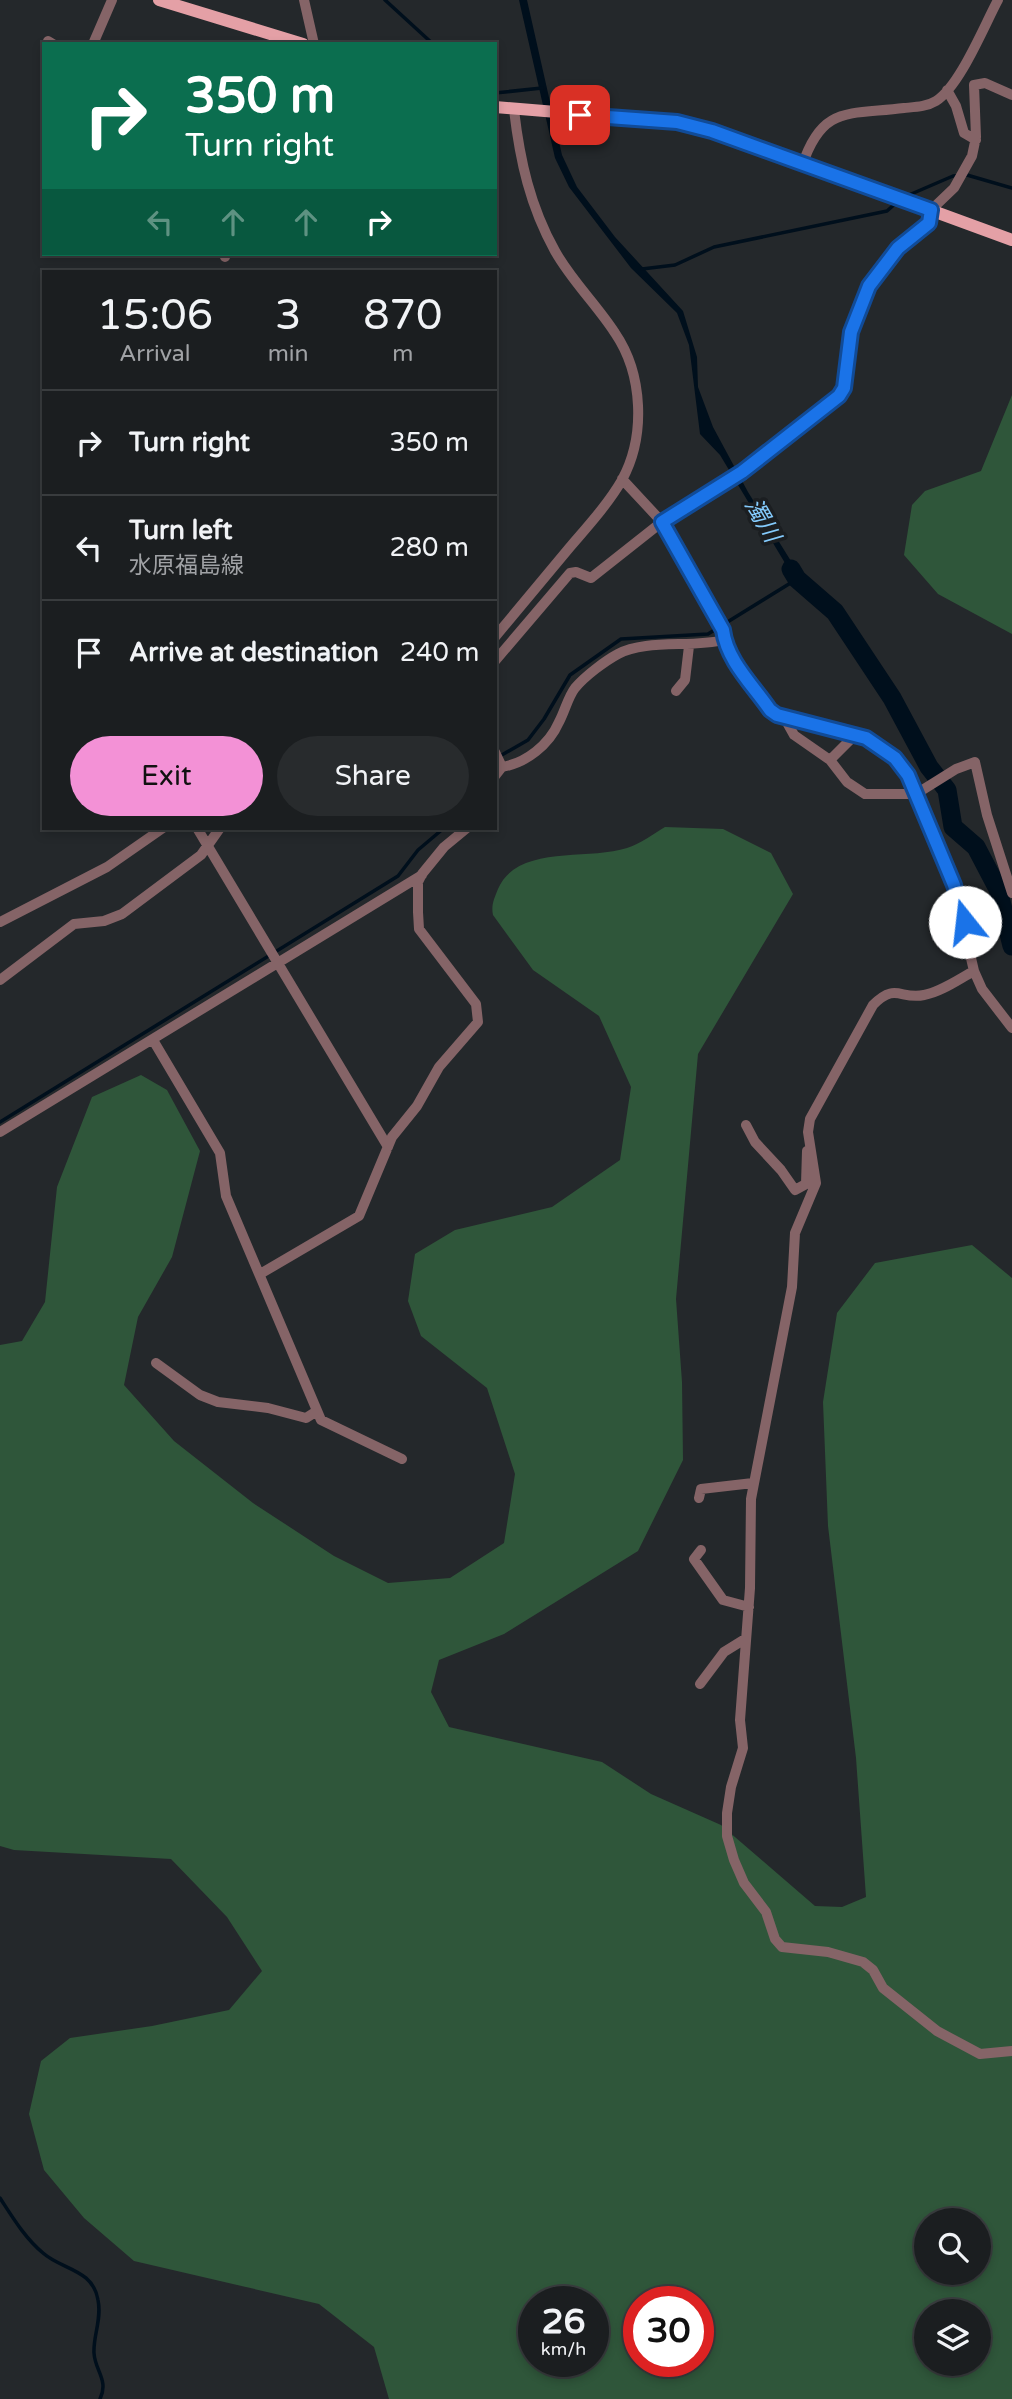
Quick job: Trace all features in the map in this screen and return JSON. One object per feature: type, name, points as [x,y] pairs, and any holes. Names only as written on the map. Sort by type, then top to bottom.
[{"type":"main road","points":[[159,0],[296,42]]},
{"type":"main road","points":[[497,107],[677,122],[712,131],[802,166],[1012,240]]},
{"type":"street","points":[[94,42],[112,0]]},
{"type":"street","points":[[304,0],[314,42]]},
{"type":"street","points":[[802,166],[810,139],[828,122],[853,114],[933,103],[947,90],[998,0]]},
{"type":"street","points":[[497,659],[570,573],[591,578],[662,522],[742,472],[839,396],[844,388],[851,332],[869,286],[898,248],[929,223],[931,210],[954,188],[972,156],[976,140],[974,85],[985,83],[1012,94]]},
{"type":"street","points":[[947,90],[956,106],[964,133],[976,140]]},
{"type":"street","points":[[497,635],[600,511],[622,479],[633,451],[639,420],[636,387],[629,360],[617,336],[556,254],[541,223],[521,168],[514,110]]},
{"type":"street","points":[[622,479],[662,522],[722,630],[738,667],[770,710],[784,717],[855,735],[880,745],[908,775],[954,885],[974,971],[982,989],[1012,1028]]},
{"type":"street","points":[[499,760],[518,764],[549,739],[576,687],[615,655],[629,648],[689,646],[722,630]]},
{"type":"street","points":[[676,691],[685,680],[689,646]]},
{"type":"street","points":[[784,717],[794,735],[831,760],[846,782],[865,794],[916,793],[975,762],[1012,893]]},
{"type":"street","points":[[831,760],[855,735]]},
{"type":"street","points":[[0,922],[107,867],[160,830]]},
{"type":"street","points":[[198,830],[388,1147]]},
{"type":"street","points":[[0,980],[75,924],[104,921],[122,914],[208,847],[219,830]]},
{"type":"street","points":[[260,1274],[359,1216],[392,1137],[417,1106],[439,1067],[478,1022],[476,1003],[419,929],[418,883],[422,874],[443,848],[465,830]]},
{"type":"street","points":[[0,1132],[153,1040],[274,955],[422,874]]},
{"type":"street","points":[[974,971],[926,995],[893,992],[884,994],[873,1005],[810,1119],[810,1145],[816,1182],[796,1227],[792,1287],[753,1483],[740,1720],[743,1748],[731,1787],[727,1836],[744,1883],[766,1912],[775,1938],[782,1947],[828,1952],[863,1962],[873,1970],[883,1988],[937,2031],[980,2054],[1012,2052]]},
{"type":"street","points":[[153,1040],[219,1153],[222,1185],[321,1420],[401,1459]]},
{"type":"street","points":[[746,1125],[755,1142],[795,1190],[806,1184],[807,1151],[810,1145]]},
{"type":"street","points":[[156,1363],[200,1395],[218,1402],[268,1408],[306,1418],[317,1411]]},
{"type":"street","points":[[699,1497],[701,1489],[753,1483]]},
{"type":"street","points":[[701,1549],[694,1559],[723,1600],[748,1607]]},
{"type":"street","points":[[700,1684],[724,1652],[745,1639]]},
{"type":"green space","points":[[1012,395],[1012,634],[938,594],[904,555],[912,505],[925,491],[981,471]]},
{"type":"green space","points":[[665,827],[723,829],[771,853],[793,894],[698,1054],[676,1299],[682,1382],[683,1460],[638,1551],[504,1634],[439,1660],[431,1692],[449,1727],[602,1762],[651,1794],[721,1825],[815,1906],[842,1907],[866,1897],[856,1758],[828,1526],[823,1402],[837,1313],[875,1263],[972,1245],[1012,1278],[1012,2399],[389,2399],[374,2347],[319,2304],[134,2261],[84,2218],[44,2170],[29,2114],[41,2061],[70,2038],[152,2026],[229,2010],[262,1971],[227,1917],[171,1859],[14,1850],[0,1846],[0,1345],[22,1341],[45,1302],[57,1187],[92,1097],[141,1075],[167,1090],[200,1151],[172,1257],[138,1317],[124,1385],[174,1441],[253,1503],[334,1556],[388,1583],[450,1578],[504,1543],[515,1474],[487,1388],[421,1336],[408,1301],[415,1254],[455,1230],[552,1207],[620,1160],[631,1087],[599,1016],[533,970],[493,915],[493,902],[507,875],[521,865],[555,856],[611,852],[642,841]]},
{"type":"water","name":"濁川","points":[[519,0],[527,0],[562,155],[577,187],[615,237],[683,311],[697,357],[698,387],[713,427],[748,492],[809,590],[794,578],[720,455],[700,434],[689,345],[677,313],[631,268],[569,187],[555,158]]},
{"type":"waterway","points":[[385,0],[431,42]]},
{"type":"waterway","points":[[497,93],[542,88]]},
{"type":"waterway","points":[[902,198],[953,176],[967,175],[1012,188]]},
{"type":"waterway","points":[[642,269],[675,265],[714,247],[887,211],[896,203]]},
{"type":"waterway","name":"濁川","points":[[791,569],[797,579],[835,612],[892,698],[929,767],[947,790],[953,827],[976,847],[998,889],[1012,946]]},
{"type":"waterway","points":[[500,756],[528,740],[570,675],[621,639],[708,634],[797,579]]},
{"type":"waterway","points":[[0,1122],[398,876],[418,850],[442,830]]},
{"type":"waterway","points":[[0,2198],[37,2247],[51,2259],[83,2276],[95,2290],[99,2314],[94,2353],[103,2386],[100,2399]]},
{"type":"route","points":[[580,115],[677,122],[712,131],[802,166],[931,210],[929,223],[898,248],[869,286],[851,332],[844,388],[839,396],[794,435],[742,472],[662,522],[723,630],[725,643],[738,667],[770,710],[777,715],[866,738],[880,745],[895,758],[908,775],[954,885],[965,922]]}]
